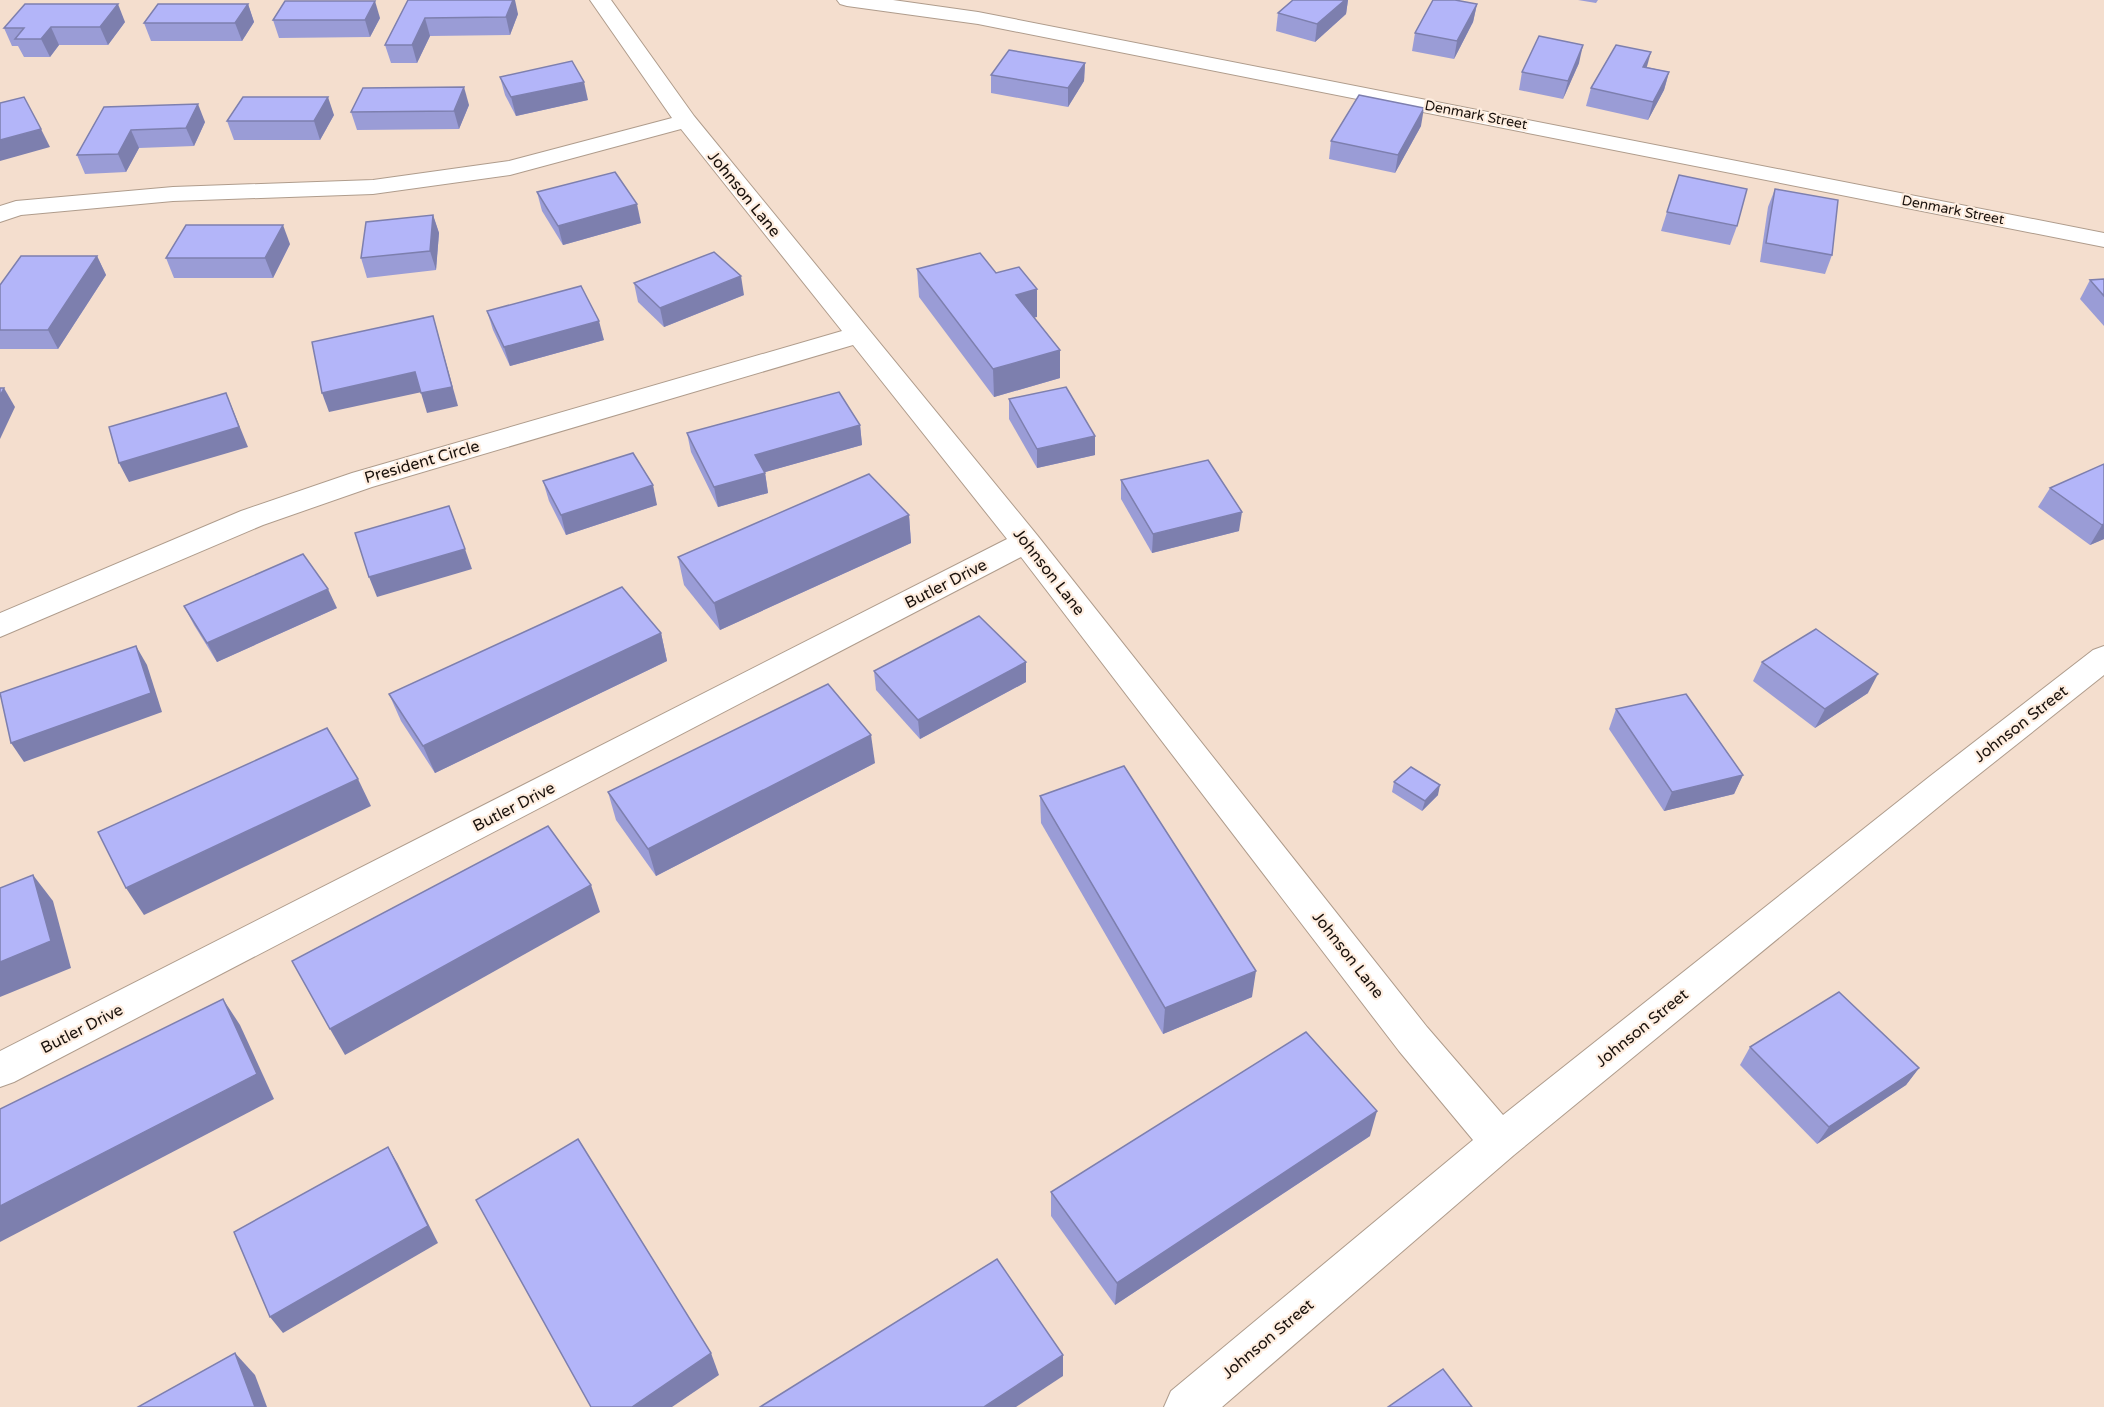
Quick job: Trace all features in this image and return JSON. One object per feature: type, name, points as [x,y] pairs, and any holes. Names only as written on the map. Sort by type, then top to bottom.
[{"type":"street","name":"Johnson Lane","points":[[600,0],[686,121],[1026,542],[1406,1030],[1500,1142]]},
{"type":"street","name":"Denmark Street","points":[[847,0],[978,18],[2104,240]]},
{"type":"street","points":[[978,18],[994,0]]},
{"type":"street","points":[[0,215],[16,208],[173,194],[384,185],[510,168],[686,121]]},
{"type":"street","name":"President Circle","points":[[0,626],[252,518],[362,480],[858,335]]},
{"type":"street","name":"Butler Drive","points":[[0,1070],[1026,542]]},
{"type":"street","name":"Johnson Street","points":[[1187,1407],[1500,1142],[1941,786],[2104,658]]},
{"type":"building","points":[[408,0],[513,0],[506,17],[425,18],[412,45],[385,45]]},
{"type":"building","points":[[1293,0],[1345,0],[1317,24],[1278,13]]},
{"type":"building","points":[[1433,0],[1455,0],[1477,4],[1457,41],[1415,33]]},
{"type":"building","points":[[285,1],[375,1],[365,20],[273,20]]},
{"type":"building","points":[[25,4],[118,4],[100,27],[51,27],[41,39],[15,39],[24,28],[4,28]]},
{"type":"building","points":[[158,4],[248,4],[235,23],[144,23]]},
{"type":"building","points":[[1539,36],[1583,45],[1568,81],[1522,72]]},
{"type":"building","points":[[1616,45],[1651,52],[1643,67],[1669,72],[1653,102],[1591,88]]},
{"type":"building","points":[[1009,50],[1085,63],[1068,88],[991,75]]},
{"type":"building","points":[[572,61],[584,82],[511,97],[500,77]]},
{"type":"building","points":[[464,87],[454,111],[351,112],[363,88]]},
{"type":"building","points":[[1359,95],[1424,108],[1398,155],[1331,141]]},
{"type":"building","points":[[24,97],[41,129],[0,140],[0,103]]},
{"type":"building","points":[[243,97],[328,97],[314,121],[227,121]]},
{"type":"building","points":[[198,104],[186,128],[131,130],[118,154],[77,155],[104,107]]},
{"type":"building","points":[[615,172],[637,204],[558,226],[537,192]]},
{"type":"building","points":[[1679,175],[1747,189],[1737,226],[1667,212]]},
{"type":"building","points":[[1775,189],[1838,200],[1832,255],[1766,243]]},
{"type":"building","points":[[433,215],[430,251],[361,258],[366,222]]},
{"type":"building","points":[[186,225],[283,225],[265,258],[166,258]]},
{"type":"building","points":[[714,252],[741,276],[660,308],[634,283]]},
{"type":"building","points":[[980,253],[996,273],[1019,267],[1037,289],[1016,295],[1060,350],[993,369],[917,269]]},
{"type":"building","points":[[21,256],[97,256],[48,330],[0,330],[0,285]]},
{"type":"building","points":[[2104,279],[2104,296],[2090,280]]},
{"type":"building","points":[[581,286],[599,321],[504,347],[487,311]]},
{"type":"building","points":[[433,316],[452,387],[421,393],[415,372],[322,393],[312,342]]},
{"type":"building","points":[[1066,387],[1095,436],[1037,449],[1009,399]]},
{"type":"building","points":[[839,392],[860,425],[755,455],[765,473],[714,487],[687,433]]},
{"type":"building","points":[[226,393],[239,427],[119,463],[109,427]]},
{"type":"building","points":[[633,453],[653,485],[561,515],[543,481]]},
{"type":"building","points":[[1208,460],[1242,512],[1153,534],[1121,480]]},
{"type":"building","points":[[2104,464],[2104,524],[2102,525],[2050,488]]},
{"type":"building","points":[[869,474],[909,515],[714,603],[678,557]]},
{"type":"building","points":[[449,506],[465,549],[369,577],[355,533]]},
{"type":"building","points":[[303,554],[328,589],[207,643],[184,606]]},
{"type":"building","points":[[622,587],[661,633],[423,746],[389,694]]},
{"type":"building","points":[[979,616],[1026,662],[918,720],[874,671]]},
{"type":"building","points":[[1816,629],[1878,674],[1825,709],[1762,662]]},
{"type":"building","points":[[136,646],[151,693],[11,743],[0,693]]},
{"type":"building","points":[[828,684],[871,735],[648,849],[608,792]]},
{"type":"building","points":[[1686,694],[1743,775],[1672,792],[1616,709]]},
{"type":"building","points":[[327,728],[358,779],[126,888],[98,832]]},
{"type":"building","points":[[1124,766],[1256,971],[1165,1008],[1040,796]]},
{"type":"building","points":[[1411,767],[1440,785],[1425,801],[1394,782]]},
{"type":"building","points":[[548,826],[591,885],[330,1029],[292,961]]},
{"type":"building","points":[[33,875],[51,941],[0,962],[0,888]]},
{"type":"building","points":[[1839,992],[1919,1068],[1829,1127],[1750,1047]]},
{"type":"building","points":[[223,999],[257,1074],[0,1206],[0,1109]]},
{"type":"building","points":[[1306,1032],[1377,1111],[1117,1283],[1051,1192]]},
{"type":"building","points":[[578,1139],[711,1353],[632,1407],[591,1407],[476,1200]]},
{"type":"building","points":[[388,1147],[428,1226],[270,1317],[234,1232]]},
{"type":"building","points":[[997,1259],[1063,1355],[984,1407],[760,1407]]},
{"type":"building","points":[[235,1353],[255,1407],[138,1407]]},
{"type":"building","points":[[1443,1369],[1472,1407],[1388,1407]]}]
